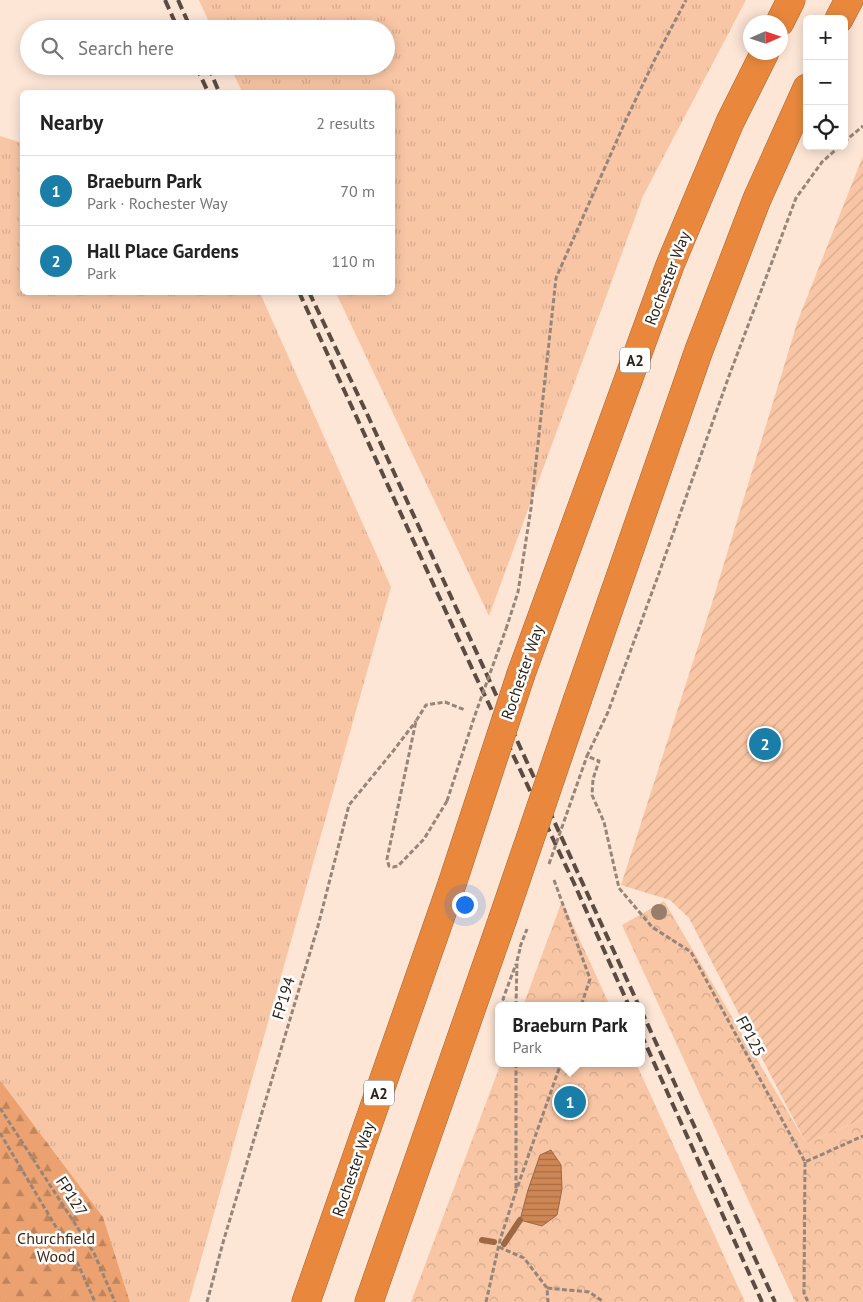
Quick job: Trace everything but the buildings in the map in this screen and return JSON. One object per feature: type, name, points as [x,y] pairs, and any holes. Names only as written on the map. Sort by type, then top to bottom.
[{"type":"highway","points":[[784,15],[791,0]]},
{"type":"highway","points":[[841,15],[849,0]]},
{"type":"highway","name":"Rochester Way","points":[[306,1302],[452,884],[521,674],[670,265],[730,122],[761,60]]},
{"type":"highway","points":[[369,1302],[514,925],[578,698],[699,350],[757,199],[803,97]]},
{"type":"path","points":[[416,721],[387,859],[389,866],[393,867],[398,866],[424,839],[447,801],[474,715],[518,592],[531,508],[556,278],[625,122],[686,0]]},
{"type":"path","points":[[848,139],[863,126]]},
{"type":"path","points":[[549,865],[587,756],[608,712],[729,376],[796,198],[822,162],[836,150]]},
{"type":"path","name":"FP194","points":[[207,1302],[224,1239],[318,926],[348,804],[394,750],[426,705],[445,702],[465,710]]},
{"type":"path","name":"FP125","points":[[587,756],[600,761],[593,779],[592,795],[604,822],[619,888],[652,927],[691,952],[805,1162]]},
{"type":"path","points":[[554,880],[590,979],[582,1002]]},
{"type":"path","points":[[505,1002],[503,1000],[520,947],[514,925]]},
{"type":"path","points":[[516,1002],[517,961]]},
{"type":"path","points":[[516,1067],[516,1191]]},
{"type":"path","points":[[486,1302],[498,1246],[560,1067]]},
{"type":"path","name":"FP127","points":[[0,1108],[94,1253],[115,1302]]},
{"type":"path","points":[[0,1134],[78,1264],[95,1302]]},
{"type":"path","points":[[808,1302],[804,1293],[805,1162],[863,1136]]},
{"type":"path","points":[[498,1246],[524,1258],[546,1288],[548,1302]]},
{"type":"path","points":[[546,1288],[589,1292],[604,1302]]},
{"type":"green space","points":[[199,0],[746,0],[643,196],[489,616],[337,295],[395,295],[395,90],[241,90],[234,75],[395,75],[395,20],[208,20]]},
{"type":"green space","points":[[0,136],[20,142],[20,295],[261,295],[391,587],[189,1302],[130,1302],[103,1217],[0,1080]]},
{"type":"green space","points":[[863,156],[863,1119],[806,1143],[689,918],[670,900],[621,885],[712,603],[798,320]]},
{"type":"green space","points":[[562,901],[608,1002],[524,1002]]},
{"type":"green space","points":[[664,901],[806,1143],[863,1119],[863,1302],[795,1302],[622,925]]},
{"type":"green space","points":[[499,1067],[638,1067],[745,1302],[411,1302]]},
{"type":"green space","name":"Churchfield Wood","points":[[0,1080],[103,1217],[130,1302],[0,1302]]},
{"type":"shaded area","points":[[551,1150],[561,1165],[562,1189],[557,1215],[542,1226],[520,1220],[540,1155]]},
{"type":"waterway","points":[[504,1244],[520,1220]]},
{"type":"waterway","points":[[482,1240],[494,1242]]},
{"type":"railway","points":[[165,0],[174,20]]},
{"type":"railway","points":[[178,0],[187,20]]},
{"type":"railway","points":[[200,75],[207,90]]},
{"type":"railway","points":[[212,75],[218,90]]},
{"type":"railway","points":[[300,295],[476,677],[573,881],[627,1002]]},
{"type":"railway","points":[[310,295],[368,416],[637,1002]]},
{"type":"railway","points":[[645,1019],[775,1302]]},
{"type":"railway","points":[[645,1043],[762,1302]]},
{"type":"place","name":"Hall Place Gardens","points":[[765,744]]},
{"type":"place","name":"Braeburn Park","points":[[570,1102]]}]
